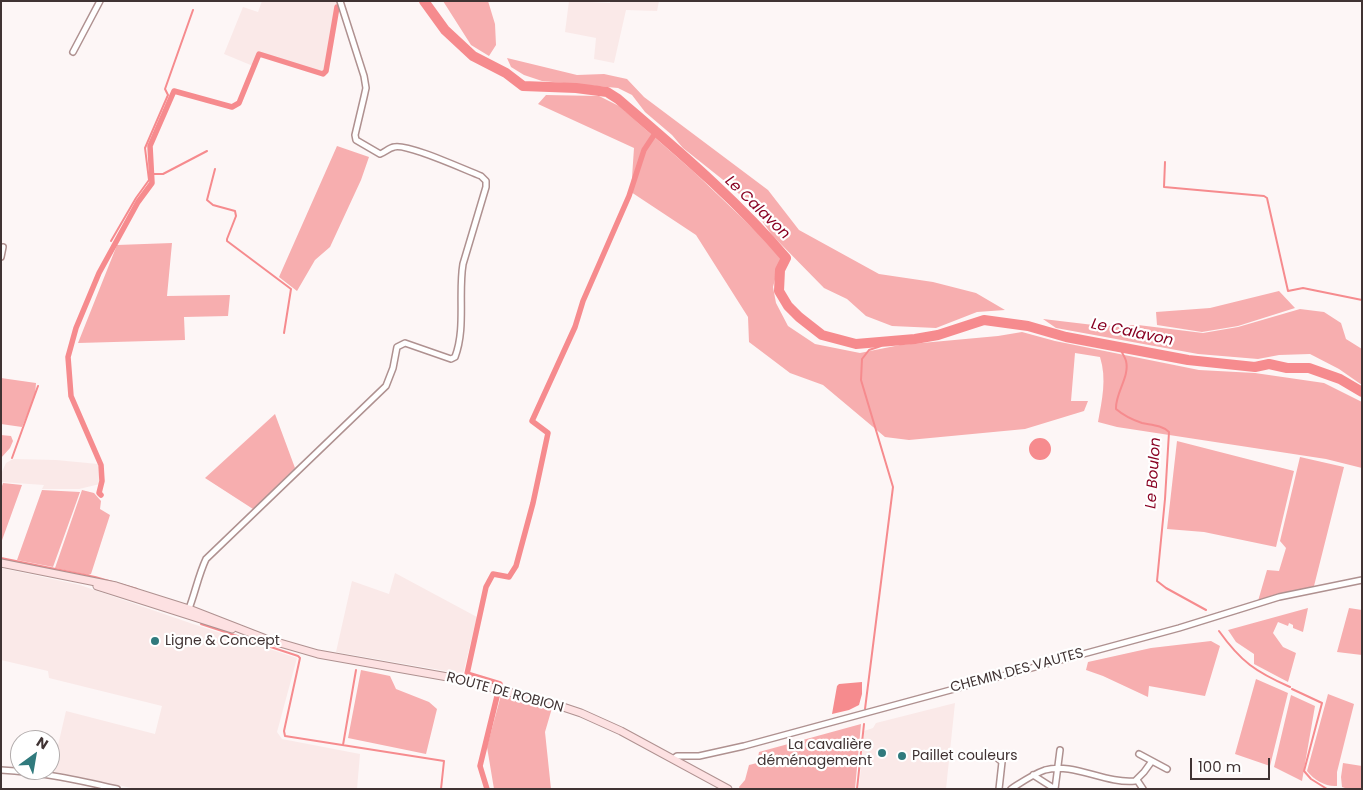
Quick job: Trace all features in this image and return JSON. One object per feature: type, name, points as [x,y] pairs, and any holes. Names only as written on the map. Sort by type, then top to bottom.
[{"type":"main road","name":"ROUTE DE ROBION","points":[[1,563],[116,586],[266,638]]},
{"type":"main road","name":"ROUTE DE ROBION","points":[[76,579],[162,608],[318,654],[459,679],[554,704],[602,722],[724,788]]},
{"type":"street","points":[[72,52],[100,1]]},
{"type":"street","points":[[162,608],[171,607],[188,610],[206,559],[386,386],[394,368],[397,347],[405,343],[451,359],[455,357],[457,351],[461,324],[462,271],[486,187],[486,181],[481,176],[402,147],[395,147],[380,154],[356,140],[355,135],[366,88],[364,76],[340,1]]},
{"type":"street","points":[[1,257],[3,247]]},
{"type":"street","name":"CHEMIN DES VAUTES","points":[[673,760],[677,756],[698,756],[744,746],[1179,628],[1279,597],[1362,580]]},
{"type":"street","points":[[1055,789],[1060,750]]},
{"type":"street","points":[[1139,754],[1167,769]]},
{"type":"street","points":[[996,757],[1002,762],[999,789]]},
{"type":"street","points":[[1011,789],[1034,774],[1057,768],[1129,782],[1138,780],[1152,761]]},
{"type":"street","points":[[1,770],[28,771],[63,776],[117,789]]},
{"type":"street","points":[[1034,774],[1055,789]]},
{"type":"street","points":[[1138,780],[1143,789]]},
{"type":"shaded area","points":[[262,1],[338,1],[323,73],[258,53],[253,66],[224,54],[243,7],[258,12]]},
{"type":"shaded area","points":[[443,1],[488,1],[495,24],[496,45],[489,56],[471,45]]},
{"type":"shaded area","points":[[569,1],[610,3],[610,1],[659,1],[657,11],[626,10],[614,63],[594,59],[596,38],[565,32]]},
{"type":"shaded area","points":[[507,58],[577,75],[604,74],[627,79],[644,97],[768,190],[799,230],[879,274],[933,282],[976,293],[1005,310],[977,312],[936,328],[892,326],[866,316],[847,299],[824,288],[772,235],[753,208],[732,187],[683,148],[672,135],[645,112],[632,95],[618,88],[542,81],[524,75],[511,67]]},
{"type":"shaded area","points":[[546,95],[599,96],[619,106],[694,172],[783,257],[773,287],[776,303],[788,326],[815,344],[860,353],[900,345],[1022,332],[1055,341],[1199,370],[1255,373],[1324,383],[1362,402],[1362,468],[1326,459],[1117,427],[1098,422],[1103,381],[1100,357],[1075,353],[1071,401],[1088,401],[1084,411],[1025,429],[909,440],[885,437],[823,385],[790,373],[749,342],[748,317],[696,235],[631,192],[634,148],[538,104]]},
{"type":"shaded area","points":[[337,146],[369,157],[361,180],[330,247],[315,260],[297,291],[279,277]]},
{"type":"shaded area","points":[[172,243],[167,296],[230,295],[228,316],[184,317],[185,340],[78,343],[117,245]]},
{"type":"shaded area","points":[[1279,291],[1295,308],[1238,326],[1202,332],[1157,325],[1156,312],[1210,308]]},
{"type":"shaded area","points":[[1300,309],[1324,312],[1341,323],[1346,339],[1362,349],[1362,385],[1339,369],[1310,354],[1279,355],[1258,359],[1198,354],[1056,328],[1043,319],[1102,326],[1138,325],[1203,333],[1238,327]]},
{"type":"shaded area","points":[[1,378],[36,383],[35,396],[22,427],[1,424]]},
{"type":"shaded area","points":[[275,414],[295,468],[253,509],[205,478]]},
{"type":"shaded area","points":[[1,435],[11,436],[13,441],[10,448],[1,458]]},
{"type":"shaded area","points":[[1040,438],[1048,441],[1051,449],[1048,457],[1040,460],[1032,457],[1029,449],[1032,441]]},
{"type":"shaded area","points":[[1177,441],[1294,471],[1276,547],[1204,532],[1167,529]]},
{"type":"shaded area","points":[[1300,457],[1344,467],[1314,586],[1258,601],[1267,570],[1279,571],[1286,548],[1280,541]]},
{"type":"shaded area","points":[[13,459],[56,460],[98,464],[100,484],[79,489],[42,489],[44,485],[1,482],[1,474],[6,463]]},
{"type":"shaded area","points":[[3,483],[22,485],[1,543],[1,489]]},
{"type":"shaded area","points":[[42,490],[80,492],[53,567],[17,560]]},
{"type":"shaded area","points":[[82,490],[94,493],[101,501],[100,509],[110,515],[91,574],[88,575],[55,568]]},
{"type":"shaded area","points":[[1,568],[80,585],[297,658],[277,732],[282,739],[360,754],[357,789],[136,789],[60,773],[60,737],[66,711],[155,734],[162,706],[49,678],[48,671],[1,660]]},
{"type":"shaded area","points":[[395,573],[477,617],[463,674],[336,652],[352,581],[389,594]]},
{"type":"shaded area","points":[[1308,608],[1303,632],[1293,628],[1293,625],[1289,623],[1288,626],[1278,622],[1273,633],[1283,647],[1296,653],[1288,682],[1254,664],[1254,654],[1236,642],[1228,630]]},
{"type":"shaded area","points":[[1349,608],[1362,610],[1362,655],[1337,652]]},
{"type":"shaded area","points":[[1211,641],[1220,646],[1205,696],[1149,686],[1148,697],[1086,670],[1088,662],[1151,648]]},
{"type":"shaded area","points":[[361,670],[390,676],[396,689],[429,702],[437,709],[426,754],[348,738]]},
{"type":"shaded area","points":[[1256,679],[1288,693],[1270,766],[1235,754]]},
{"type":"shaded area","points":[[862,682],[862,694],[859,705],[849,710],[832,714],[837,686],[839,684]]},
{"type":"shaded area","points":[[1328,694],[1354,704],[1337,772],[1337,786],[1320,782],[1307,771]]},
{"type":"shaded area","points":[[501,695],[552,708],[545,732],[551,789],[494,789],[487,747]]},
{"type":"shaded area","points":[[1291,695],[1315,706],[1302,781],[1274,767]]},
{"type":"shaded area","points":[[955,703],[946,789],[859,789],[864,731],[873,728],[876,723]]},
{"type":"shaded area","points":[[861,724],[855,789],[740,789],[739,787],[745,780],[749,765],[757,763],[759,752]]},
{"type":"shaded area","points":[[1343,763],[1362,766],[1362,789],[1342,787]]},
{"type":"waterway","name":"Le Calavon","points":[[424,1],[445,30],[473,56],[506,73],[523,86],[576,88],[607,92],[618,99],[726,195],[767,236],[786,258],[780,270],[779,291],[788,306],[822,335],[856,344],[915,339],[938,335],[984,320],[1028,326],[1066,337],[1188,360],[1255,367],[1269,364],[1287,368],[1309,368],[1340,379],[1362,392]]},
{"type":"waterway","points":[[101,495],[99,493],[102,481],[101,465],[71,396],[68,357],[76,328],[99,273],[138,202],[152,183],[150,146],[174,91],[232,107],[239,103],[259,54],[323,74],[326,71],[337,7]]},
{"type":"waterway","points":[[111,241],[136,198],[149,180],[145,148],[168,95],[165,89],[193,10]]},
{"type":"waterway","points":[[487,789],[480,766],[500,684],[467,674],[486,587],[493,574],[509,577],[516,566],[533,503],[548,433],[532,421],[575,327],[583,301],[629,196],[644,150],[656,132]]},
{"type":"waterway","points":[[151,174],[163,174],[207,151]]},
{"type":"waterway","points":[[1165,162],[1164,187],[1264,196],[1267,198],[1288,291],[1303,288],[1362,300]]},
{"type":"waterway","points":[[215,169],[207,200],[213,205],[235,211],[236,216],[227,241],[291,289],[284,333]]},
{"type":"waterway","points":[[865,709],[893,487],[861,380],[862,359],[869,350],[881,346],[883,341]]},
{"type":"waterway","name":"Le Boulon","points":[[1119,347],[1127,367],[1116,403],[1116,409],[1135,420],[1160,427],[1169,432],[1157,581],[1206,610]]},
{"type":"waterway","points":[[12,458],[38,386]]},
{"type":"waterway","points":[[1,558],[95,577],[137,589]]},
{"type":"waterway","points":[[201,624],[300,658],[284,731],[285,736],[444,761],[441,789]]},
{"type":"waterway","name":"Le Boulon","points":[[1219,631],[1235,651],[1250,665],[1290,687]]},
{"type":"waterway","points":[[343,745],[356,670]]},
{"type":"waterway","name":"Le Boulon","points":[[1292,689],[1322,703],[1304,771],[1311,779],[1327,789]]},
{"type":"waterway","points":[[857,789],[864,724]]},
{"type":"place","name":"Ligne & Concept","points":[[155,641]]},
{"type":"place","name":"La cavalière déménagement","points":[[882,753]]},
{"type":"place","name":"Paillet couleurs","points":[[902,756]]}]
